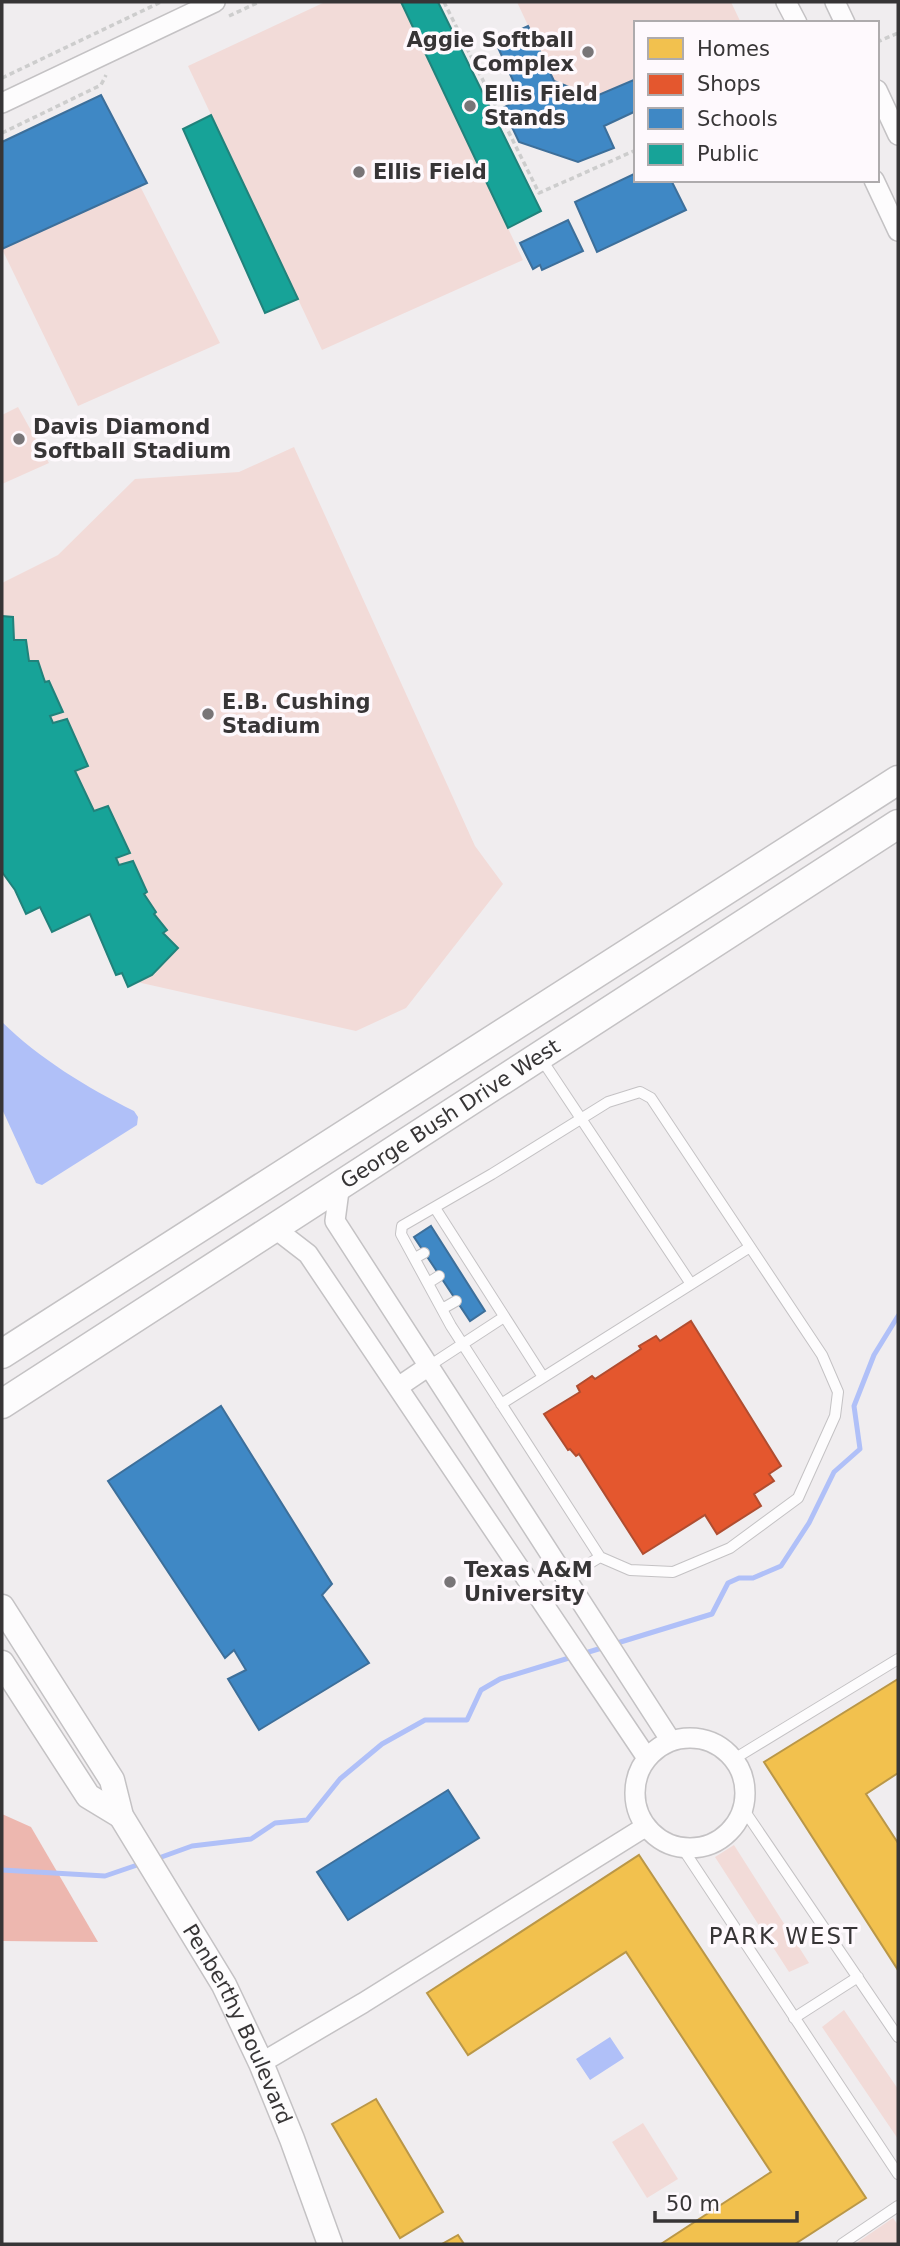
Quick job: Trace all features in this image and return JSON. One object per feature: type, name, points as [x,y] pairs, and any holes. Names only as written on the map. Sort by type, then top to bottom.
[{"type":"main road","name":"George Bush Drive West","points":[[2,1354],[898,780]]},
{"type":"main road","name":"George Bush Drive West","points":[[2,1404],[898,824]]},
{"type":"main road","points":[[539,1055],[534,1043],[537,1039],[620,984],[640,944]]},
{"type":"street","points":[[786,2],[796,21]]},
{"type":"street","points":[[835,2],[844,21]]},
{"type":"street","points":[[2,103],[218,11]]},
{"type":"street","points":[[879,94],[898,135]]},
{"type":"street","points":[[875,182],[898,231]]},
{"type":"street","points":[[340,1183],[335,1221],[671,1741]]},
{"type":"street","points":[[273,1227],[308,1254],[647,1758]]},
{"type":"street","points":[[398,1387],[429,1366]]},
{"type":"street","name":"Penberthy Boulevard","points":[[2,1607],[112,1780],[121,1816],[223,1985],[261,2063],[330,2244]]},
{"type":"street","name":"Penberthy Boulevard","points":[[2,1663],[88,1796],[121,1816]]},
{"type":"street","points":[[694,1738],[716,1744],[734,1759],[743,1774],[746,1792],[744,1810],[735,1827],[721,1840],[703,1848],[683,1849],[662,1841],[645,1826],[637,1810],[634,1792],[638,1774],[647,1758],[671,1741],[694,1738]]},
{"type":"street","points":[[261,2063],[363,2003],[645,1826]]},
{"type":"lane","points":[[539,1055],[691,1284]]},
{"type":"lane","points":[[640,1092],[651,1098],[822,1355],[838,1392],[835,1416],[798,1498],[730,1548],[673,1572],[630,1570],[600,1557],[463,1344],[428,1283],[419,1255],[401,1234],[402,1226],[581,1119],[625,1095],[640,1092]]},
{"type":"lane","points":[[435,1208],[542,1377]]},
{"type":"lane","points":[[441,1242],[452,1235]]},
{"type":"lane","points":[[501,1404],[750,1247]]},
{"type":"lane","points":[[456,1265],[466,1258]]},
{"type":"lane","points":[[428,1283],[439,1276]]},
{"type":"lane","points":[[472,1291],[483,1284]]},
{"type":"lane","points":[[442,1309],[456,1301]]},
{"type":"lane","points":[[429,1366],[503,1317]]},
{"type":"lane","points":[[566,1577],[600,1557]]},
{"type":"lane","points":[[734,1759],[898,1658]]},
{"type":"lane","points":[[744,1810],[898,2037]]},
{"type":"lane","points":[[683,1849],[898,2174]]},
{"type":"lane","points":[[794,2018],[858,1977]]},
{"type":"lane","points":[[842,2244],[898,2206]]},
{"type":"path","points":[[2,78],[161,2]]},
{"type":"path","points":[[218,11],[259,2]]},
{"type":"path","points":[[444,2],[539,193],[634,151]]},
{"type":"path","points":[[879,41],[898,33]]},
{"type":"path","points":[[2,132],[101,85],[107,73]]},
{"type":"shaded area","name":"Ellis Field","points":[[325,2],[401,2],[523,260],[322,350],[188,66]]},
{"type":"shaded area","name":"Aggie Softball Complex","points":[[517,2],[731,2],[740,21],[634,21],[634,79],[594,97],[554,81]]},
{"type":"shaded area","points":[[140,186],[220,343],[78,406],[2,249]]},
{"type":"shaded area","name":"Davis Diamond Softball Stadium","points":[[18,407],[49,463],[2,484],[2,415]]},
{"type":"shaded area","name":"E.B. Cushing Stadium","points":[[294,447],[475,846],[503,884],[406,1008],[356,1031],[137,982],[128,987],[122,974],[116,975],[90,915],[52,932],[40,908],[26,914],[2,861],[2,583],[58,555],[135,479],[239,472]]},
{"type":"shaded area","points":[[2,1814],[31,1827],[98,1942],[2,1941]]},
{"type":"shaded area","points":[[734,1845],[809,1963],[789,1972],[715,1857]]},
{"type":"shaded area","points":[[844,2010],[898,2089],[898,2139],[822,2027]]},
{"type":"shaded area","points":[[643,2123],[678,2179],[647,2198],[612,2142]]},
{"type":"shaded area","points":[[893,2218],[898,2225],[898,2244],[855,2244]]},
{"type":"water","points":[[2,1022],[64,1071],[134,1111],[138,1117],[137,1125],[42,1185],[36,1183],[2,1109]]},
{"type":"water","points":[[610,2037],[624,2058],[590,2080],[576,2059]]},
{"type":"building: Homes","points":[[898,1679],[898,1773],[866,1794],[898,1843],[898,1970],[764,1762]]},
{"type":"building: Homes","points":[[639,1855],[866,2198],[795,2244],[661,2244],[771,2172],[626,1952],[468,2055],[427,1993]]},
{"type":"building: Homes","points":[[376,2099],[443,2212],[400,2238],[332,2124]]},
{"type":"building: Homes","points":[[458,2235],[464,2244],[442,2244]]},
{"type":"building: Shops","points":[[691,1321],[781,1466],[769,1474],[774,1481],[754,1494],[761,1506],[717,1534],[705,1515],[643,1554],[579,1454],[576,1456],[568,1450],[544,1414],[580,1392],[577,1386],[592,1376],[595,1379],[641,1349],[639,1346],[656,1336],[660,1341]]},
{"type":"building: Schools","points":[[528,26],[554,81],[594,97],[634,80],[634,112],[604,126],[614,148],[578,162],[519,142],[503,108],[521,98],[495,41]]},
{"type":"building: Schools","points":[[101,95],[147,183],[2,249],[2,142]]},
{"type":"building: Schools","points":[[634,174],[634,182],[672,182],[686,210],[597,252],[575,202]]},
{"type":"building: Schools","points":[[568,220],[583,251],[542,270],[540,265],[533,269],[520,243]]},
{"type":"building: Schools","points":[[431,1226],[485,1311],[470,1321],[414,1237]]},
{"type":"building: Schools","points":[[221,1406],[332,1584],[322,1595],[369,1663],[259,1730],[228,1679],[246,1670],[234,1650],[225,1658],[108,1481]]},
{"type":"building: Schools","points":[[448,1790],[479,1838],[348,1920],[317,1872]]},
{"type":"building: Public","name":"Ellis Field Stands","points":[[401,2],[438,2],[541,211],[508,228]]},
{"type":"building: Public","points":[[211,115],[298,299],[265,313],[183,129]]},
{"type":"building: Public","points":[[2,616],[13,617],[14,640],[26,640],[29,661],[38,661],[45,682],[49,681],[63,712],[50,716],[53,723],[67,719],[88,766],[75,771],[94,811],[108,806],[130,853],[116,858],[119,865],[133,861],[147,892],[144,894],[156,912],[154,914],[167,930],[163,933],[178,948],[152,975],[128,987],[122,973],[116,975],[90,914],[52,932],[40,907],[26,914],[15,890],[2,872]]},
{"type":"waterway","points":[[614,1644],[712,1614],[728,1583],[739,1578],[753,1578],[781,1566],[809,1523],[834,1472],[860,1449],[854,1406],[874,1355],[898,1316]]},
{"type":"waterway","points":[[156,1859],[192,1846],[251,1839],[275,1823],[307,1820],[340,1779],[382,1744],[425,1720],[467,1720],[481,1690],[500,1679],[605,1647]]},
{"type":"waterway","points":[[2,1870],[105,1876],[143,1863]]},
{"type":"place","name":"Aggie Softball Complex","points":[[588,52]]},
{"type":"place","name":"Ellis Field Stands","points":[[470,106]]},
{"type":"place","name":"Ellis Field","points":[[359,172]]},
{"type":"place","name":"Davis Diamond Softball Stadium","points":[[19,439]]},
{"type":"place","name":"E.B. Cushing Stadium","points":[[208,714]]},
{"type":"place","name":"Texas A&M University","points":[[450,1582]]},
{"type":"district","name":"PARK WEST","points":[[784,1936]]}]
